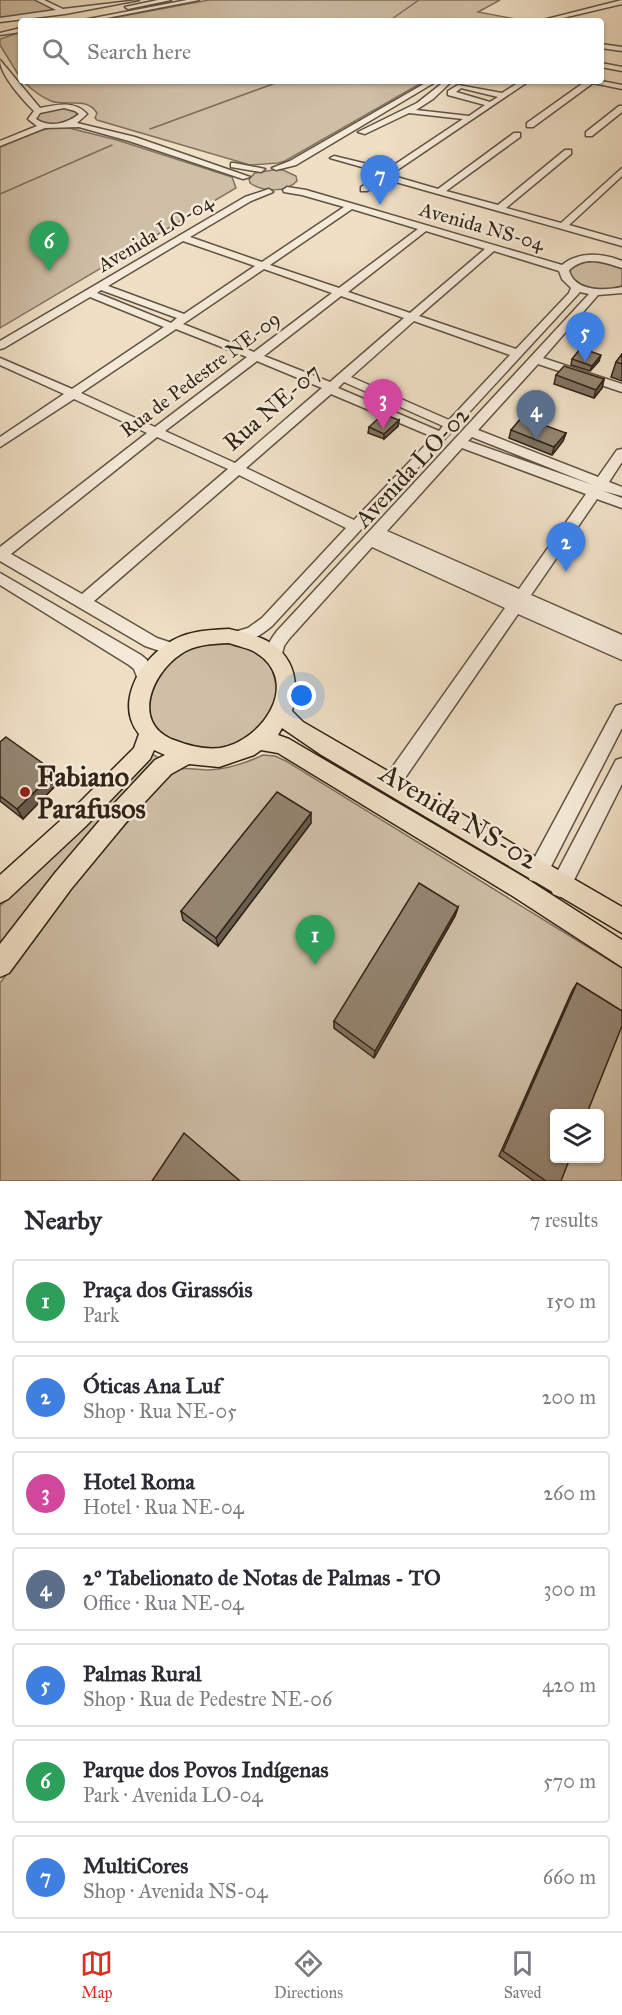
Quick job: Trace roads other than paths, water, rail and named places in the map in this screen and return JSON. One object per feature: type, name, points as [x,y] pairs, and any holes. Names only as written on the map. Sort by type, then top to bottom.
[{"type":"main road","points":[[203,637],[237,637],[256,644],[274,657],[282,669],[287,684],[287,698],[282,714],[274,727],[260,741],[243,750],[226,755],[203,757],[187,755],[166,746],[150,732],[142,719],[139,705],[145,677],[156,662],[172,649],[203,637]]},
{"type":"main road","name":"Avenida NS-02","points":[[282,714],[296,728],[537,873],[622,921]]},
{"type":"main road","points":[[0,891],[78,819],[142,753],[150,732]]},
{"type":"main road","name":"Avenida NS-02","points":[[260,741],[282,745],[519,887],[622,955]]},
{"type":"main road","points":[[0,964],[63,880],[125,807],[163,766],[187,755]]},
{"type":"street","points":[[39,0],[65,12]]},
{"type":"street","points":[[77,0],[93,7]]},
{"type":"street","points":[[61,18],[136,0]]},
{"type":"street","points":[[0,20],[123,3],[168,0]]},
{"type":"street","points":[[80,18],[183,0]]},
{"type":"street","points":[[97,18],[195,0]]},
{"type":"street","points":[[556,18],[622,4]]},
{"type":"street","points":[[567,18],[622,4]]},
{"type":"street","points":[[11,26],[18,27]]},
{"type":"street","points":[[1,32],[18,28]]},
{"type":"street","points":[[604,47],[622,50]]},
{"type":"street","points":[[0,62],[38,111]]},
{"type":"street","points":[[604,64],[622,67]]},
{"type":"street","points":[[604,83],[622,87]]},
{"type":"street","points":[[276,168],[293,164],[429,84]]},
{"type":"street","points":[[298,175],[363,132],[409,111],[440,92],[447,84]]},
{"type":"street","points":[[364,189],[522,84]]},
{"type":"street","points":[[530,125],[588,84]]},
{"type":"street","points":[[491,104],[451,93],[459,86],[504,96]]},
{"type":"street","points":[[23,93],[39,103],[56,107]]},
{"type":"street","points":[[410,95],[459,115]]},
{"type":"street","points":[[391,106],[409,111],[471,118]]},
{"type":"street","points":[[35,123],[32,119],[38,111],[56,107]]},
{"type":"street","name":"Avenida NS-04","points":[[56,107],[78,109],[83,114],[80,118],[245,168],[261,170],[276,168],[298,175],[310,187],[568,265]]},
{"type":"street","points":[[589,134],[622,108]]},
{"type":"street","points":[[0,138],[35,123],[63,124],[80,118]]},
{"type":"street","name":"Avenida NS-04","points":[[63,124],[79,125],[132,139],[236,172],[249,184],[269,192],[301,191],[492,247],[568,265]]},
{"type":"street","points":[[0,144],[45,125]]},
{"type":"street","points":[[439,192],[517,135]]},
{"type":"street","points":[[499,209],[568,152]]},
{"type":"street","points":[[334,158],[439,192],[622,245],[607,259]]},
{"type":"street","name":"Avenida NS-04","points":[[249,184],[261,170]]},
{"type":"street","points":[[562,226],[622,171]]},
{"type":"street","name":"Avenida NS-04","points":[[287,190],[296,187],[298,175]]},
{"type":"street","name":"Avenida LO-04","points":[[0,334],[242,193],[249,184]]},
{"type":"street","name":"Avenida LO-04","points":[[0,346],[253,196],[269,192]]},
{"type":"street","points":[[0,443],[351,206]]},
{"type":"street","name":"Rua de Pedestre NE-09","points":[[0,550],[148,432],[420,227]]},
{"type":"street","points":[[185,236],[520,352]]},
{"type":"street","name":"Rua NE-07","points":[[83,602],[492,247]]},
{"type":"street","points":[[621,262],[592,258],[568,265],[564,276],[577,286],[595,292],[622,290]]},
{"type":"street","points":[[100,286],[179,323],[253,353],[451,426]]},
{"type":"street","name":"Avenida LO-02","points":[[237,637],[251,634],[263,625],[574,294],[577,286]]},
{"type":"street","name":"Avenida LO-02","points":[[274,657],[274,648],[280,638],[595,292]]},
{"type":"street","points":[[89,294],[179,323]]},
{"type":"street","points":[[537,357],[622,382]]},
{"type":"street","points":[[537,357],[622,388]]},
{"type":"street","points":[[0,361],[353,529]]},
{"type":"street","points":[[0,366],[69,395]]},
{"type":"street","points":[[334,383],[441,436]]},
{"type":"street","points":[[469,431],[598,488],[622,503]]},
{"type":"street","points":[[459,442],[598,488],[622,492]]},
{"type":"street","points":[[390,785],[622,453]]},
{"type":"street","points":[[373,536],[520,601],[622,642]]},
{"type":"street","points":[[0,550],[156,645],[172,649]]},
{"type":"street","points":[[0,578],[135,660],[141,665],[145,677]]},
{"type":"street","points":[[520,601],[622,654]]},
{"type":"street","points":[[537,873],[622,711]]},
{"type":"street","points":[[560,886],[622,766]]},
{"type":"waterway","points":[[393,18],[419,0]]},
{"type":"waterway","points":[[150,129],[273,84]]},
{"type":"waterway","points":[[0,194],[112,145]]},
{"type":"place","name":"MultiCores","points":[[380,205]]},
{"type":"place","name":"Parque dos Povos Indígenas","points":[[49,271]]},
{"type":"place","name":"Palmas Rural","points":[[585,362]]},
{"type":"place","name":"Hotel Roma","points":[[383,429]]},
{"type":"place","name":"2º Tabelionato de Notas de Palmas - TO","points":[[536,440]]},
{"type":"place","name":"Óticas Ana Luf","points":[[566,572]]},
{"type":"place","name":"Fabiano Parafusos","points":[[25,792]]},
{"type":"place","name":"Praça dos Girassóis","points":[[315,965]]}]
